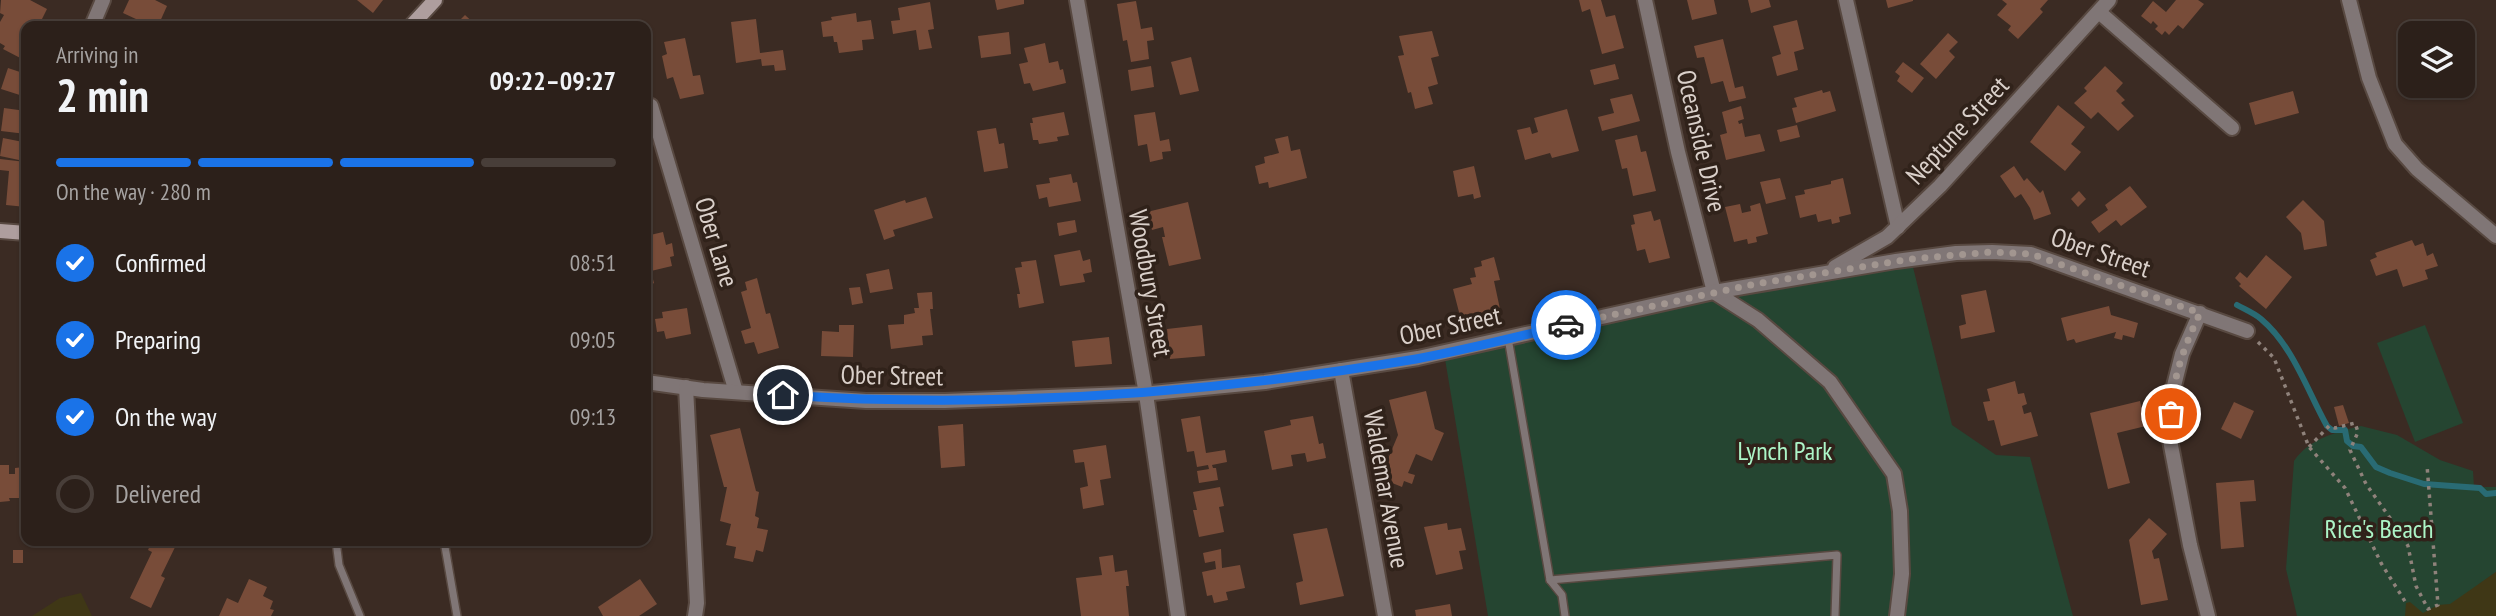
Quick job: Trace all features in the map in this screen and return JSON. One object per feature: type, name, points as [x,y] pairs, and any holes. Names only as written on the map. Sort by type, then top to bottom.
[{"type":"main road","points":[[416,21],[435,0]]},
{"type":"main road","points":[[0,231],[21,233]]},
{"type":"street","points":[[94,21],[103,0]]},
{"type":"street","name":"Woodbury Street","points":[[1077,0],[1146,394],[1178,616]]},
{"type":"street","name":"Oceanside Drive","points":[[1645,0],[1678,152],[1714,292]]},
{"type":"street","points":[[1846,0],[1898,227]]},
{"type":"street","name":"Neptune Street","points":[[1824,273],[1887,237],[1898,227],[1940,186],[2109,0]]},
{"type":"street","points":[[2349,0],[2369,78],[2395,144],[2417,169],[2496,236]]},
{"type":"street","points":[[2099,12],[2232,128]]},
{"type":"street","name":"Ober Lane","points":[[651,106],[736,392]]},
{"type":"street","name":"Ober Street","points":[[651,383],[736,392],[866,401],[1146,394],[1265,382],[1418,358],[1714,292],[1956,253],[2031,254],[2247,331]]},
{"type":"street","points":[[1714,292],[1758,320],[1830,382],[1894,474],[1900,511],[1902,574],[1897,616]]},
{"type":"street","points":[[2200,313],[2182,354],[2172,394],[2169,435],[2190,545],[2208,616]]},
{"type":"street","name":"Waldemar Avenue","points":[[1341,370],[1385,616]]},
{"type":"street","points":[[686,387],[697,603],[695,616]]},
{"type":"lane","points":[[1508,338],[1550,580],[1562,595],[1565,616]]},
{"type":"lane","points":[[337,546],[338,565],[360,616]]},
{"type":"lane","points":[[445,546],[457,616]]},
{"type":"lane","points":[[1550,580],[1837,555],[1836,616]]},
{"type":"path","points":[[2247,331],[2274,358],[2294,403],[2309,447],[2345,488],[2381,563],[2406,603]]},
{"type":"path","points":[[2309,447],[2329,426],[2334,428],[2356,423],[2358,432],[2350,450],[2366,484],[2408,546],[2416,586],[2428,609],[2438,605],[2427,465]]},
{"type":"green space","name":"Lynch Park","points":[[1911,259],[1952,425],[1996,455],[2030,457],[2073,616],[1488,616],[1444,353]]},
{"type":"green space","points":[[2425,325],[2463,423],[2415,442],[2377,343]]},
{"type":"green space","name":"Rice's Beach","points":[[2361,426],[2397,435],[2440,460],[2473,471],[2474,487],[2496,487],[2496,572],[2478,585],[2479,616],[2297,616],[2286,569],[2294,461],[2315,442]]},
{"type":"sand","name":"Rice's Beach","points":[[2496,572],[2496,616],[2405,616],[2406,603],[2410,602],[2423,613],[2438,605],[2450,604]]},
{"type":"sand","points":[[81,593],[92,616],[32,616],[60,598]]},
{"type":"building","points":[[1,0],[30,0],[47,9],[41,21],[21,21],[21,58],[3,49],[5,46],[0,43],[0,22],[4,15],[0,13]]},
{"type":"building","points":[[129,0],[155,0],[167,6],[160,21],[140,21],[123,13]]},
{"type":"building","points":[[357,0],[383,0],[373,13]]},
{"type":"building","points":[[995,0],[1024,0],[1024,4],[997,10]]},
{"type":"building","points":[[1579,0],[1601,0],[1606,17],[1615,15],[1624,48],[1602,54],[1590,9],[1582,12]]},
{"type":"building","points":[[1687,0],[1714,0],[1717,14],[1692,20]]},
{"type":"building","points":[[1748,0],[1769,0],[1771,7],[1751,13]]},
{"type":"building","points":[[1886,0],[1913,0],[1913,1],[1888,8]]},
{"type":"building","points":[[2002,0],[2048,0],[2040,9],[2043,12],[2018,39],[2008,30],[2011,26],[1997,15],[2007,4]]},
{"type":"building","points":[[2176,0],[2198,0],[2204,4],[2183,29],[2178,25],[2169,35],[2165,31],[2162,35],[2155,29],[2158,26],[2153,21],[2151,24],[2141,16],[2153,1],[2166,12]]},
{"type":"building","points":[[1136,1],[1141,29],[1152,27],[1154,40],[1147,41],[1149,59],[1131,62],[1127,40],[1123,41],[1117,4]]},
{"type":"building","points":[[930,2],[934,29],[928,30],[932,48],[919,50],[916,30],[893,34],[891,21],[900,20],[898,8]]},
{"type":"building","points":[[856,13],[857,22],[871,20],[874,39],[862,40],[863,50],[839,53],[833,36],[823,37],[821,22],[832,20],[831,17]]},
{"type":"building","points":[[465,15],[472,21],[459,21]]},
{"type":"building","points":[[756,19],[760,53],[783,50],[786,70],[775,71],[774,65],[762,66],[761,59],[736,63],[731,22]]},
{"type":"building","points":[[1797,20],[1804,49],[1794,52],[1798,70],[1777,76],[1772,57],[1781,54],[1773,26]]},
{"type":"building","points":[[1432,31],[1439,56],[1431,58],[1438,84],[1428,87],[1433,104],[1415,109],[1398,56],[1404,55],[1399,36]]},
{"type":"building","points":[[1009,32],[1011,54],[981,58],[978,36]]},
{"type":"building","points":[[1948,33],[1958,42],[1949,51],[1955,57],[1936,79],[1920,64]]},
{"type":"building","points":[[685,38],[693,76],[700,75],[704,94],[680,99],[673,77],[667,79],[662,56],[667,54],[664,42]]},
{"type":"building","points":[[1723,39],[1735,88],[1743,86],[1746,98],[1729,102],[1723,81],[1711,84],[1704,57],[1697,58],[1694,46]]},
{"type":"building","points":[[1045,43],[1049,63],[1058,61],[1066,83],[1033,91],[1030,83],[1024,84],[1019,64],[1028,62],[1024,48]]},
{"type":"building","points":[[1191,57],[1199,91],[1180,95],[1171,62]]},
{"type":"building","points":[[1903,62],[1924,78],[1912,93],[1897,81],[1900,76],[1895,72]]},
{"type":"building","points":[[1615,64],[1619,79],[1594,85],[1590,70]]},
{"type":"building","points":[[1151,66],[1154,87],[1131,91],[1128,70]]},
{"type":"building","points":[[2105,66],[2123,83],[2116,91],[2125,100],[2121,103],[2134,116],[2118,131],[2098,112],[2091,119],[2074,103],[2087,91],[2084,88]]},
{"type":"building","points":[[8,68],[21,72],[21,95],[1,89]]},
{"type":"building","points":[[1822,90],[1823,93],[1830,91],[1836,111],[1796,123],[1792,108],[1797,107],[1794,98]]},
{"type":"building","points":[[2293,91],[2299,113],[2255,125],[2249,103]]},
{"type":"building","points":[[1632,94],[1640,121],[1602,131],[1598,117],[1614,113],[1610,99]]},
{"type":"building","points":[[2058,105],[2085,127],[2071,144],[2081,152],[2065,171],[2030,142]]},
{"type":"building","points":[[1741,106],[1744,119],[1738,121],[1739,124],[1742,123],[1745,137],[1760,134],[1765,151],[1726,160],[1720,135],[1727,133],[1722,112]]},
{"type":"building","points":[[4,108],[21,110],[21,133],[1,131]]},
{"type":"building","points":[[1567,109],[1579,151],[1552,158],[1550,153],[1525,160],[1517,130],[1530,127],[1532,134],[1538,132],[1534,118]]},
{"type":"building","points":[[1064,112],[1069,135],[1057,137],[1058,141],[1039,144],[1038,140],[1033,140],[1030,123],[1033,123],[1032,118]]},
{"type":"building","points":[[1155,112],[1160,141],[1169,139],[1171,151],[1162,152],[1163,159],[1150,162],[1147,144],[1138,146],[1134,115]]},
{"type":"building","points":[[1797,125],[1800,137],[1780,142],[1777,130]]},
{"type":"building","points":[[996,128],[999,144],[1004,143],[1008,168],[984,172],[977,131]]},
{"type":"building","points":[[1637,135],[1641,152],[1646,151],[1656,191],[1633,196],[1627,168],[1622,169],[1615,140]]},
{"type":"building","points":[[1288,136],[1291,151],[1300,149],[1307,178],[1269,188],[1268,182],[1259,184],[1255,166],[1265,163],[1264,157],[1279,153],[1275,139]]},
{"type":"building","points":[[3,138],[21,142],[19,160],[0,156]]},
{"type":"building","points":[[0,159],[21,161],[21,206],[6,205],[9,171],[0,170]]},
{"type":"building","points":[[1474,166],[1481,197],[1474,199],[1473,194],[1458,197],[1453,171]]},
{"type":"building","points":[[2014,166],[2024,181],[2027,178],[2040,193],[2043,190],[2051,214],[2034,220],[2021,194],[2015,198],[2000,176]]},
{"type":"building","points":[[1071,174],[1073,183],[1077,182],[1081,201],[1049,207],[1047,197],[1039,199],[1036,185],[1050,183],[1049,178]]},
{"type":"building","points":[[1780,178],[1786,199],[1766,204],[1760,182]]},
{"type":"building","points":[[1843,178],[1851,214],[1839,217],[1840,222],[1832,224],[1831,219],[1818,222],[1816,214],[1800,218],[1795,196],[1805,194],[1804,190],[1831,184],[1831,181]]},
{"type":"building","points":[[2130,186],[2147,207],[2121,226],[2116,220],[2099,233],[2091,222],[2108,210],[2105,205]]},
{"type":"building","points":[[2079,191],[2086,199],[2078,207],[2071,199]]},
{"type":"building","points":[[926,197],[933,218],[893,230],[895,236],[884,240],[874,210],[905,200],[906,203]]},
{"type":"building","points":[[2303,200],[2324,221],[2327,246],[2304,250],[2301,233],[2286,217]]},
{"type":"building","points":[[1188,202],[1201,259],[1169,266],[1162,237],[1165,237],[1163,227],[1152,230],[1147,212]]},
{"type":"building","points":[[1760,203],[1768,234],[1756,237],[1757,242],[1748,244],[1747,239],[1734,242],[1725,207],[1740,204],[1742,213],[1751,211],[1750,206]]},
{"type":"building","points":[[1651,211],[1654,221],[1660,219],[1670,258],[1649,263],[1645,249],[1637,251],[1631,225],[1635,224],[1633,215]]},
{"type":"building","points":[[1075,220],[1077,232],[1059,236],[1057,223]]},
{"type":"building","points":[[663,232],[666,245],[672,243],[672,266],[651,271],[651,235]]},
{"type":"building","points":[[2412,240],[2415,246],[2423,243],[2427,256],[2433,253],[2438,266],[2425,270],[2428,279],[2403,287],[2397,269],[2376,276],[2370,260],[2377,257],[2375,253]]},
{"type":"building","points":[[1080,250],[1083,261],[1090,259],[1092,272],[1083,274],[1085,282],[1060,286],[1054,255]]},
{"type":"building","points":[[2266,255],[2292,277],[2266,309],[2239,286],[2241,284],[2235,278],[2240,272],[2247,278]]},
{"type":"building","points":[[1494,257],[1500,280],[1494,281],[1500,309],[1467,318],[1466,314],[1460,316],[1453,289],[1472,284],[1470,278],[1476,277],[1474,268],[1482,266],[1481,261]]},
{"type":"building","points":[[1036,260],[1044,303],[1019,308],[1017,294],[1020,294],[1015,268],[1022,267],[1021,262]]},
{"type":"building","points":[[889,269],[893,289],[870,293],[866,274]]},
{"type":"building","points":[[757,278],[766,314],[770,313],[779,348],[758,354],[754,342],[745,344],[741,331],[751,328],[741,292],[747,290],[745,282]]},
{"type":"building","points":[[860,287],[863,303],[852,305],[849,288]]},
{"type":"building","points":[[1986,290],[1995,332],[1961,339],[1959,326],[1966,324],[1961,295]]},
{"type":"building","points":[[932,292],[933,309],[930,309],[933,335],[922,336],[923,345],[891,349],[888,325],[904,324],[904,315],[915,313],[914,308],[919,308],[917,293]]},
{"type":"building","points":[[2109,306],[2111,315],[2138,323],[2134,338],[2123,335],[2122,340],[2114,338],[2116,332],[2076,343],[2074,339],[2067,341],[2061,318]]},
{"type":"building","points":[[687,308],[691,334],[666,339],[664,331],[657,332],[655,319],[663,318],[662,312]]},
{"type":"building","points":[[839,325],[854,325],[853,357],[821,356],[822,331],[839,332]]},
{"type":"building","points":[[1202,325],[1205,356],[1170,359],[1167,329]]},
{"type":"building","points":[[1109,337],[1112,364],[1075,367],[1072,341]]},
{"type":"building","points":[[2015,381],[2018,394],[2024,393],[2027,404],[2022,406],[2024,414],[2031,412],[2038,436],[2001,446],[1994,420],[1988,421],[1983,402],[1990,401],[1987,389]]},
{"type":"building","points":[[1426,391],[1435,429],[1444,433],[1432,461],[1416,454],[1408,473],[1415,475],[1412,484],[1404,481],[1402,487],[1380,478],[1398,435],[1389,400]]},
{"type":"building","points":[[2140,401],[2146,426],[2117,433],[2130,483],[2108,489],[2090,413]]},
{"type":"building","points":[[2234,402],[2254,411],[2241,439],[2221,429]]},
{"type":"building","points":[[2343,405],[2349,423],[2339,426],[2334,407]]},
{"type":"building","points":[[1200,416],[1206,453],[1225,450],[1227,462],[1212,465],[1216,468],[1218,480],[1199,483],[1197,471],[1209,469],[1208,465],[1197,467],[1194,451],[1187,452],[1181,419]]},
{"type":"building","points":[[1313,416],[1319,444],[1323,443],[1326,458],[1307,462],[1305,453],[1291,455],[1293,466],[1272,470],[1264,431],[1291,425],[1290,420]]},
{"type":"building","points":[[963,424],[965,466],[941,468],[938,426]]},
{"type":"building","points":[[740,428],[756,491],[759,492],[755,516],[759,518],[757,528],[768,530],[763,552],[756,550],[753,562],[734,558],[736,547],[726,545],[731,524],[720,521],[727,487],[724,487],[710,435]]},
{"type":"building","points":[[1106,445],[1111,478],[1100,480],[1104,505],[1083,509],[1080,488],[1088,486],[1084,462],[1075,463],[1073,450]]},
{"type":"building","points":[[0,465],[9,465],[9,474],[15,474],[15,468],[21,467],[21,498],[9,498],[10,501],[0,502]]},
{"type":"building","points":[[2254,480],[2256,501],[2240,502],[2244,547],[2221,549],[2216,483]]},
{"type":"building","points":[[1220,487],[1224,506],[1219,507],[1224,532],[1199,537],[1193,510],[1197,510],[1193,492]]},
{"type":"building","points":[[2149,518],[2167,534],[2152,551],[2154,559],[2159,558],[2168,600],[2141,605],[2129,540]]},
{"type":"building","points":[[1447,523],[1448,530],[1461,528],[1466,550],[1459,551],[1463,569],[1436,575],[1424,527]]},
{"type":"building","points":[[1327,528],[1344,596],[1300,605],[1296,583],[1303,581],[1293,534]]},
{"type":"building","points":[[150,546],[176,546],[161,576],[165,578],[151,608],[130,598],[152,552],[148,550]]},
{"type":"building","points":[[1221,549],[1222,568],[1240,565],[1245,588],[1226,592],[1228,600],[1214,603],[1212,595],[1207,596],[1202,572],[1216,569],[1215,561],[1205,563],[1203,553]]},
{"type":"building","points":[[13,550],[23,550],[23,563],[13,563]]},
{"type":"building","points":[[1113,555],[1115,572],[1127,570],[1129,616],[1081,616],[1076,578],[1102,575],[1099,557]]},
{"type":"building","points":[[249,579],[267,587],[263,596],[273,601],[270,609],[274,610],[271,616],[219,616],[227,598],[238,603]]},
{"type":"building","points":[[640,579],[657,604],[639,616],[603,616],[598,607]]},
{"type":"building","points":[[1450,604],[1452,616],[1416,616],[1415,610]]},
{"type":"waterway","points":[[2237,305],[2258,317],[2282,342],[2327,426],[2332,430],[2345,430],[2347,441],[2353,446],[2361,447],[2376,467],[2424,484],[2480,488],[2486,494],[2496,493]]},
{"type":"way so far","points":[[1566,325],[1714,292],[1896,261],[1956,253],[2031,254],[2200,313],[2182,354],[2172,394],[2171,414]]},
{"type":"route","points":[[783,395],[866,401],[945,401],[1152,393],[1265,382],[1418,358],[1566,325]]}]
